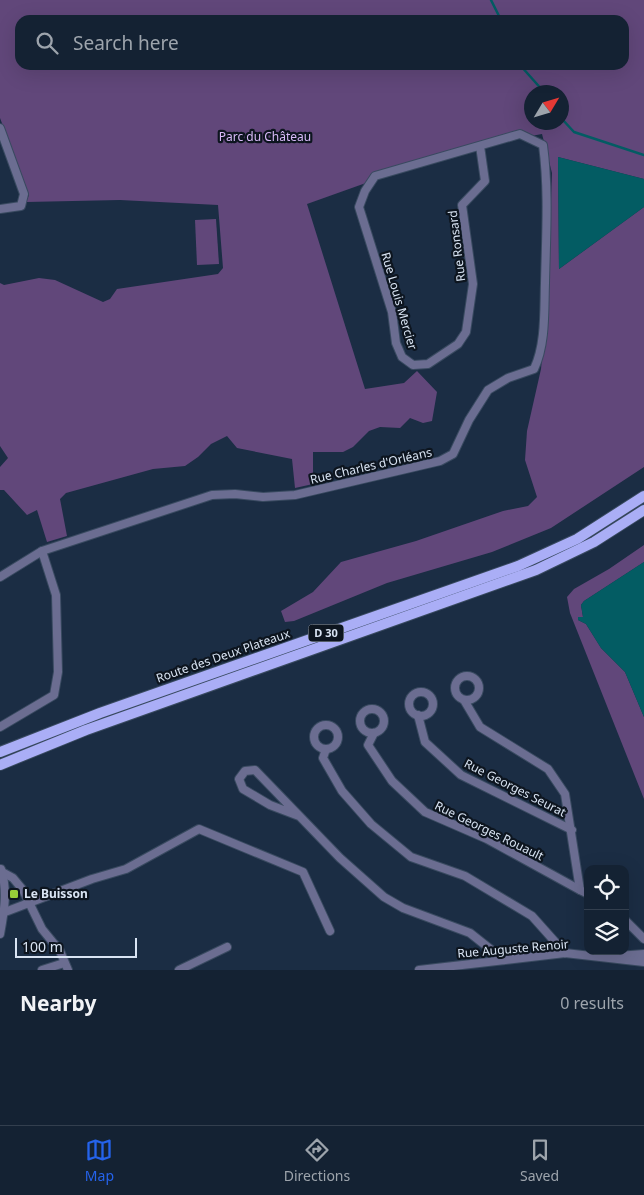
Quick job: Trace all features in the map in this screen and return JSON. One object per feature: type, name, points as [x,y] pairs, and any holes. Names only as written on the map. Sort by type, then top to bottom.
[{"type":"main road","name":"Route des Deux Plateaux","points":[[0,752],[91,716],[518,566],[577,539],[644,496]]},
{"type":"main road","name":"Route des Deux Plateaux","points":[[0,765],[86,730],[536,570],[594,542],[644,510]]},
{"type":"street","points":[[0,128],[24,194],[21,206],[0,209]]},
{"type":"street","name":"Rue Charles d'Orléans","points":[[0,576],[42,551],[212,495],[235,494],[262,497],[295,495],[440,461],[453,454],[469,420],[488,390],[508,378],[534,369],[543,324],[548,186],[543,145],[520,134],[375,176],[362,195]]},
{"type":"street","name":"Rue Ronsard","points":[[428,364],[458,344],[466,332],[473,284],[462,205],[485,181],[480,146]]},
{"type":"street","name":"Rue Louis Mercier","points":[[362,195],[359,207],[392,312],[396,343],[402,357],[413,365],[428,364]]},
{"type":"street","points":[[0,727],[54,695],[58,672],[56,595],[42,551]]},
{"type":"street","points":[[464,700],[480,727],[548,769],[565,794],[580,890],[584,892]]},
{"type":"street","name":"Rue Georges Seurat","points":[[418,715],[425,742],[461,775],[572,830]]},
{"type":"street","name":"Rue Georges Rouault","points":[[374,733],[368,745],[392,781],[425,812],[486,839],[580,890]]},
{"type":"street","points":[[326,749],[323,758],[342,791],[371,824],[411,857],[464,876],[532,916],[565,953]]},
{"type":"street","points":[[299,816],[270,805],[243,789],[239,779],[245,771],[255,770],[340,858],[384,897],[404,908],[470,933],[504,960]]},
{"type":"street","points":[[5,912],[92,879],[126,870],[199,829],[303,872],[330,931]]},
{"type":"street","points":[[1,870],[12,878],[30,903],[42,929],[60,951],[66,966],[42,970]]},
{"type":"street","points":[[0,934],[5,912],[5,891],[1,870]]},
{"type":"street","points":[[629,924],[642,937],[642,953]]},
{"type":"street","points":[[179,970],[227,947]]},
{"type":"street","name":"Rue Auguste Renoir","points":[[419,970],[565,953],[644,962]]},
{"type":"street","name":"Rue Auguste Renoir","points":[[608,957],[642,953]]},
{"type":"green space","name":"Parc du Château","points":[[0,0],[644,0],[644,179],[558,157],[559,269],[644,207],[644,467],[551,528],[492,552],[387,583],[294,621],[285,622],[281,611],[313,592],[341,562],[416,541],[503,511],[528,506],[537,497],[525,460],[527,431],[541,369],[547,307],[552,173],[542,134],[461,149],[307,204],[365,389],[404,383],[417,371],[437,392],[432,421],[423,423],[410,418],[400,428],[380,427],[369,431],[353,447],[343,452],[313,452],[313,484],[295,488],[292,459],[237,448],[227,436],[211,444],[198,457],[185,466],[153,469],[66,493],[60,499],[67,536],[47,542],[37,510],[27,515],[4,490],[0,490],[0,467],[8,458],[0,446],[0,283],[4,285],[39,278],[55,280],[103,302],[110,299],[117,289],[218,274],[223,268],[218,205],[120,200],[26,202],[29,195],[0,118]]},
{"type":"green space","points":[[216,219],[219,264],[197,265],[195,220]]},
{"type":"green space","points":[[644,545],[644,562],[584,601],[581,605],[583,617],[578,617],[578,620],[586,624],[601,648],[625,672],[644,717],[644,799],[570,613],[567,597],[574,589],[609,569]]},
{"type":"shaded area","points":[[558,157],[644,179],[644,207],[559,269]]},
{"type":"shaded area","points":[[644,562],[644,717],[625,672],[601,648],[586,624],[578,620],[578,617],[583,617],[581,605],[584,601]]},
{"type":"waterway","points":[[491,0],[498,15]]},
{"type":"waterway","points":[[524,70],[538,85]]},
{"type":"waterway","points":[[569,127],[574,132],[644,155]]},
{"type":"place","name":"Le Buisson","points":[[14,894]]}]
